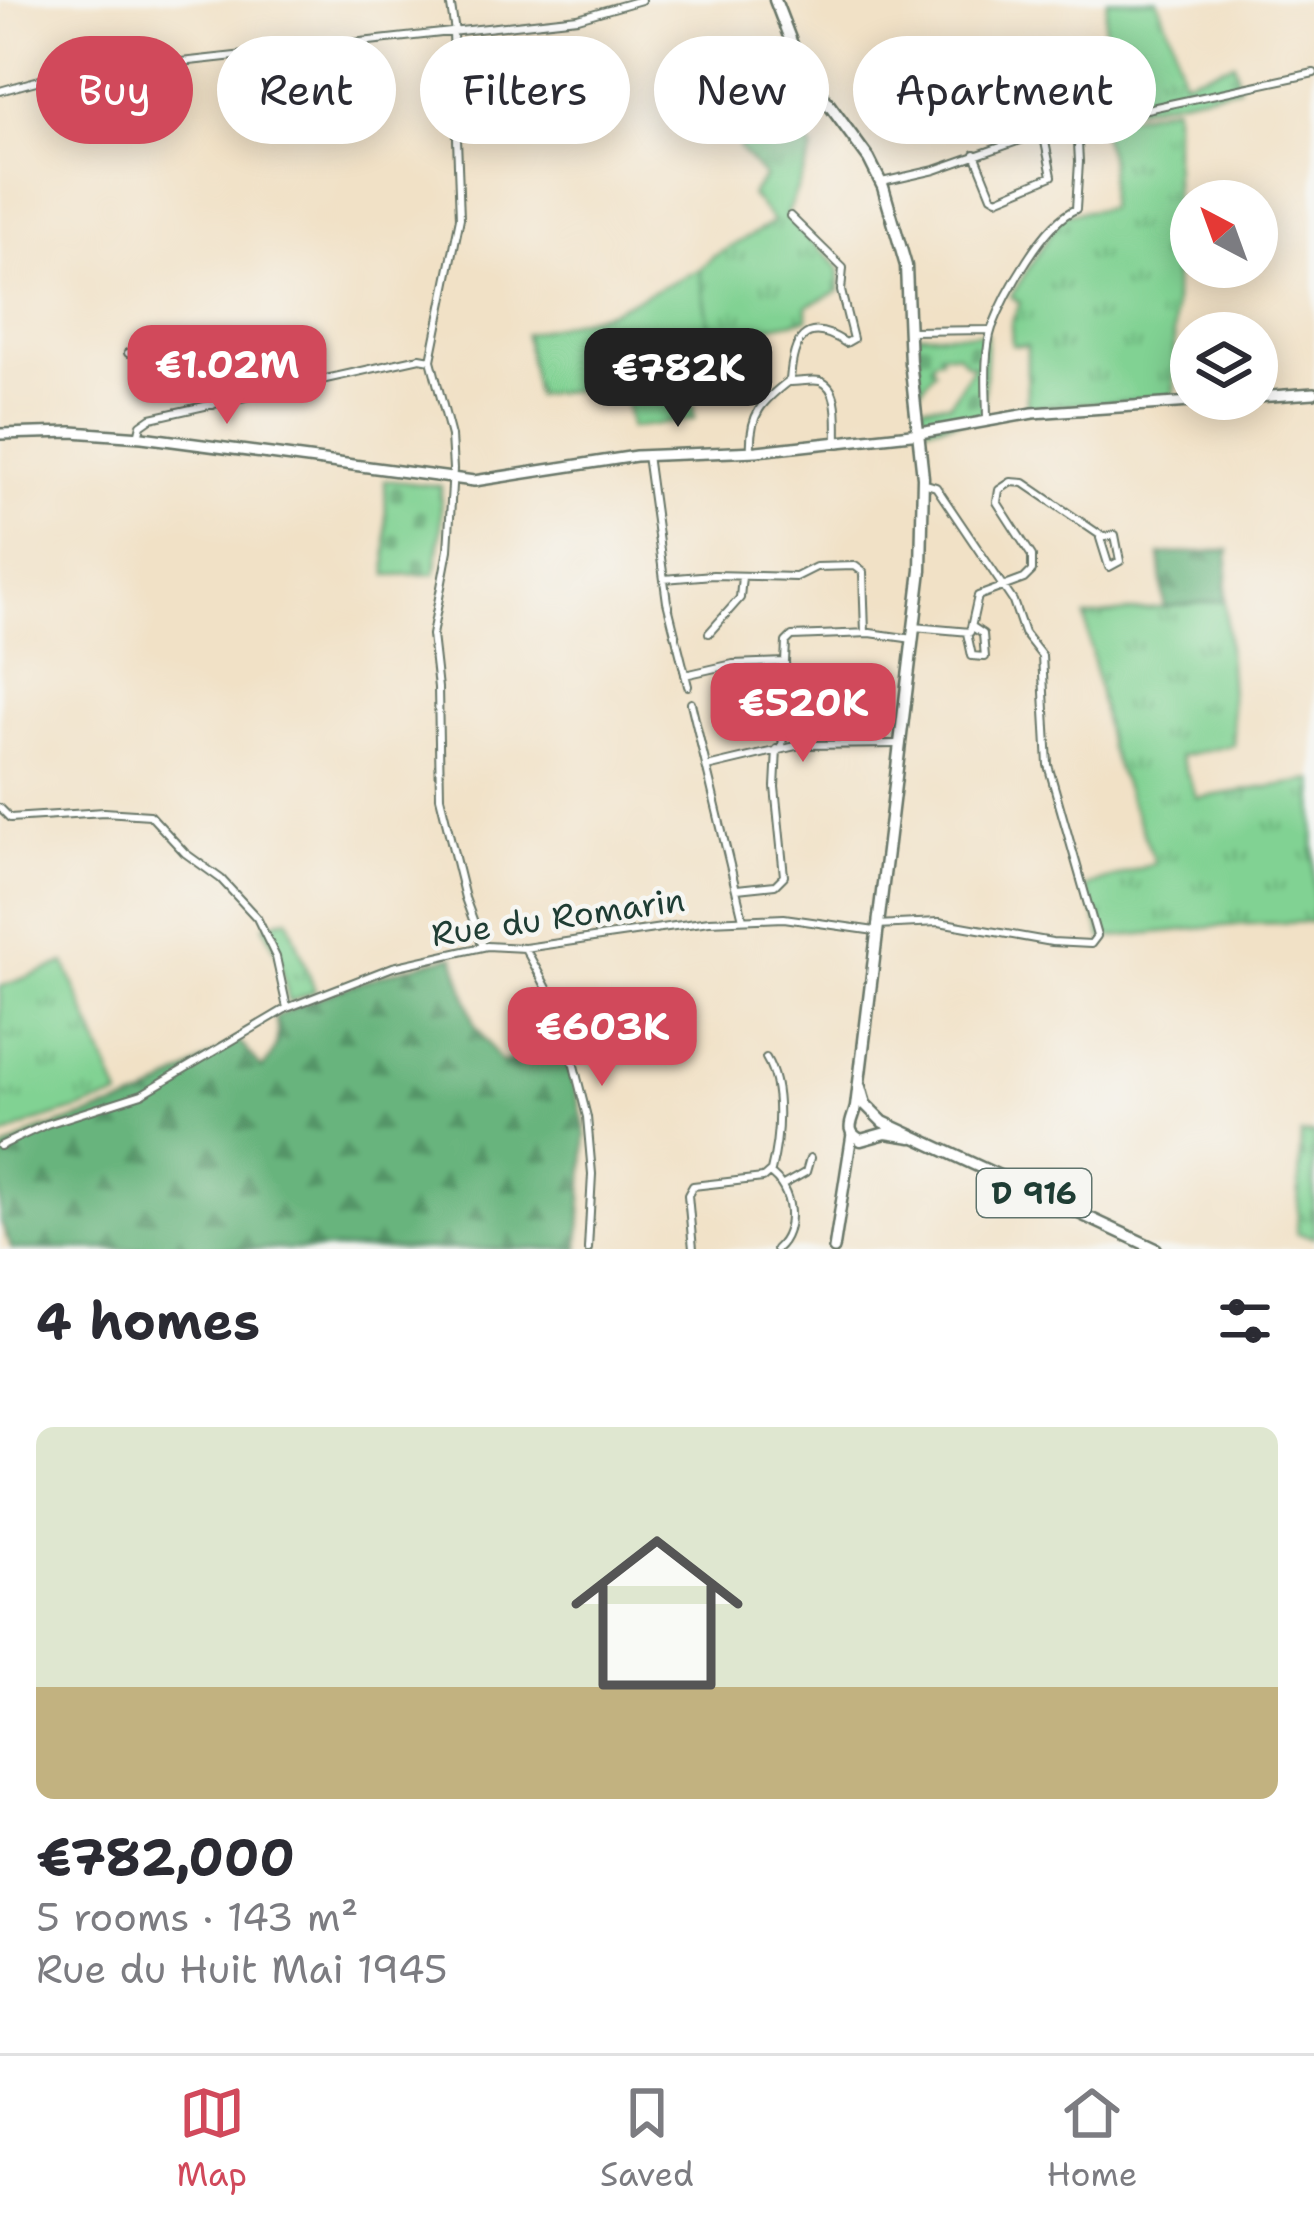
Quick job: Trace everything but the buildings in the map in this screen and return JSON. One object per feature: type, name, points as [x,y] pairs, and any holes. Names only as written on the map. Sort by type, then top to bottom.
[{"type":"main road","points":[[775,0],[796,58],[882,182],[906,266],[921,484],[921,562],[849,1124],[852,1134],[871,1137],[874,1114],[858,1073]]},
{"type":"main road","points":[[854,1113],[874,1114]]},
{"type":"main road","name":"D 916","points":[[874,1114],[912,1137],[1156,1249]]},
{"type":"main road","name":"D 916","points":[[871,1137],[912,1137]]},
{"type":"street","points":[[450,0],[459,224],[431,360],[451,436],[452,480],[448,550],[432,630],[439,688],[438,778],[465,898],[483,947]]},
{"type":"street","points":[[0,91],[49,77],[590,16],[641,0]]},
{"type":"street","points":[[1156,106],[1314,73]]},
{"type":"street","points":[[882,182],[930,172],[1005,144]]},
{"type":"street","points":[[975,154],[993,198],[998,199],[1052,176],[1046,144]]},
{"type":"street","points":[[987,421],[991,331],[1045,236],[1060,215],[1076,208],[1078,144]]},
{"type":"street","points":[[788,382],[791,352],[803,337],[827,332],[846,344],[852,341],[839,263],[790,217]]},
{"type":"street","points":[[909,331],[991,331]]},
{"type":"street","points":[[128,352],[200,341],[213,405]]},
{"type":"street","points":[[138,437],[141,424],[148,419],[420,358],[431,360]]},
{"type":"street","points":[[752,452],[756,410],[788,382],[818,381],[828,388],[835,402],[837,441]]},
{"type":"street","points":[[1278,397],[1314,394]]},
{"type":"street","points":[[0,434],[138,437],[452,480],[496,478],[647,455],[752,452],[916,434],[1041,412],[1170,403]]},
{"type":"street","points":[[647,455],[664,579],[688,686]]},
{"type":"street","points":[[786,674],[790,637],[971,630],[979,596],[1027,577],[1034,565],[997,502],[999,490],[1011,482],[1024,483],[1103,537],[1115,535],[1120,558],[1116,565],[1106,564],[1103,537]]},
{"type":"street","points":[[921,484],[936,487],[1002,587]]},
{"type":"street","points":[[664,579],[796,577],[816,567],[857,566],[863,574],[866,634]]},
{"type":"street","points":[[709,633],[740,598],[742,576]]},
{"type":"street","name":"Rue du Romarin","points":[[0,1146],[39,1127],[156,1088],[287,1007],[382,970],[483,947],[525,948],[743,919],[876,928],[939,922],[1088,944],[1096,938],[1048,765],[1043,659],[1024,633],[1015,604],[1002,587]]},
{"type":"street","points":[[685,675],[733,664],[784,662]]},
{"type":"street","points":[[737,889],[775,885],[784,876],[775,787],[786,698],[778,694],[741,698]]},
{"type":"street","points":[[691,704],[743,919]]},
{"type":"street","points":[[707,767],[779,749],[848,742],[899,744]]},
{"type":"street","points":[[0,808],[10,818],[104,812],[150,815],[182,851],[221,879],[260,923],[276,957],[287,1007]]},
{"type":"street","points":[[525,948],[561,1014],[587,1117],[592,1166],[588,1249]]},
{"type":"street","points":[[693,1249],[688,1195],[692,1186],[763,1178],[770,1173],[777,1127],[772,1069],[766,1058]]},
{"type":"street","points":[[834,1249],[852,1134]]},
{"type":"street","points":[[845,1177],[854,1154],[871,1137]]},
{"type":"street","points":[[783,1185],[806,1172],[810,1158]]},
{"type":"street","points":[[770,1173],[783,1185],[789,1217],[786,1239],[776,1249]]},
{"type":"green space","points":[[1107,0],[1157,0],[1183,80],[1234,63],[1239,87],[1156,104],[1156,36],[1104,35]]},
{"type":"green space","points":[[1174,106],[1170,397],[1027,408],[1027,346],[1012,345],[1011,324],[1020,303],[1011,296],[1062,215],[1108,208],[1110,161],[1105,144],[1156,144],[1156,110]]},
{"type":"green space","points":[[743,144],[808,144],[813,150],[786,216],[839,268],[839,291],[807,306],[807,319],[711,338],[700,269],[774,222],[751,195],[765,177],[739,148]]},
{"type":"green space","points":[[700,269],[711,337],[748,331],[749,349],[689,360],[694,419],[630,428],[623,384],[536,395],[525,334],[608,312]]},
{"type":"green space","points":[[917,334],[987,334],[983,417],[924,427],[921,405],[950,403],[974,365],[957,354],[939,352],[941,358],[935,359],[931,366],[935,370],[920,391]]},
{"type":"green space","points":[[385,480],[441,486],[435,574],[387,575]]},
{"type":"green space","points":[[1229,550],[1225,600],[1164,607],[1160,555]]},
{"type":"green space","points":[[1225,600],[1234,745],[1180,756],[1197,798],[1314,780],[1314,922],[1102,938],[1086,887],[1155,863],[1109,747],[1085,617]]},
{"type":"green space","points":[[288,918],[315,991],[289,1002],[280,961],[264,925]]},
{"type":"green space","points":[[454,956],[475,1025],[501,1062],[539,1055],[563,1034],[586,1134],[579,1249],[11,1249],[0,1219],[0,1152],[35,1132],[144,1098],[238,1040],[262,1069],[276,1045],[275,1017],[363,981]]},
{"type":"green space","points":[[65,963],[120,1097],[35,1122],[0,1138],[0,987]]},
{"type":"green space","points":[[1314,1134],[1314,1237],[1297,1233],[1301,1135]]}]
